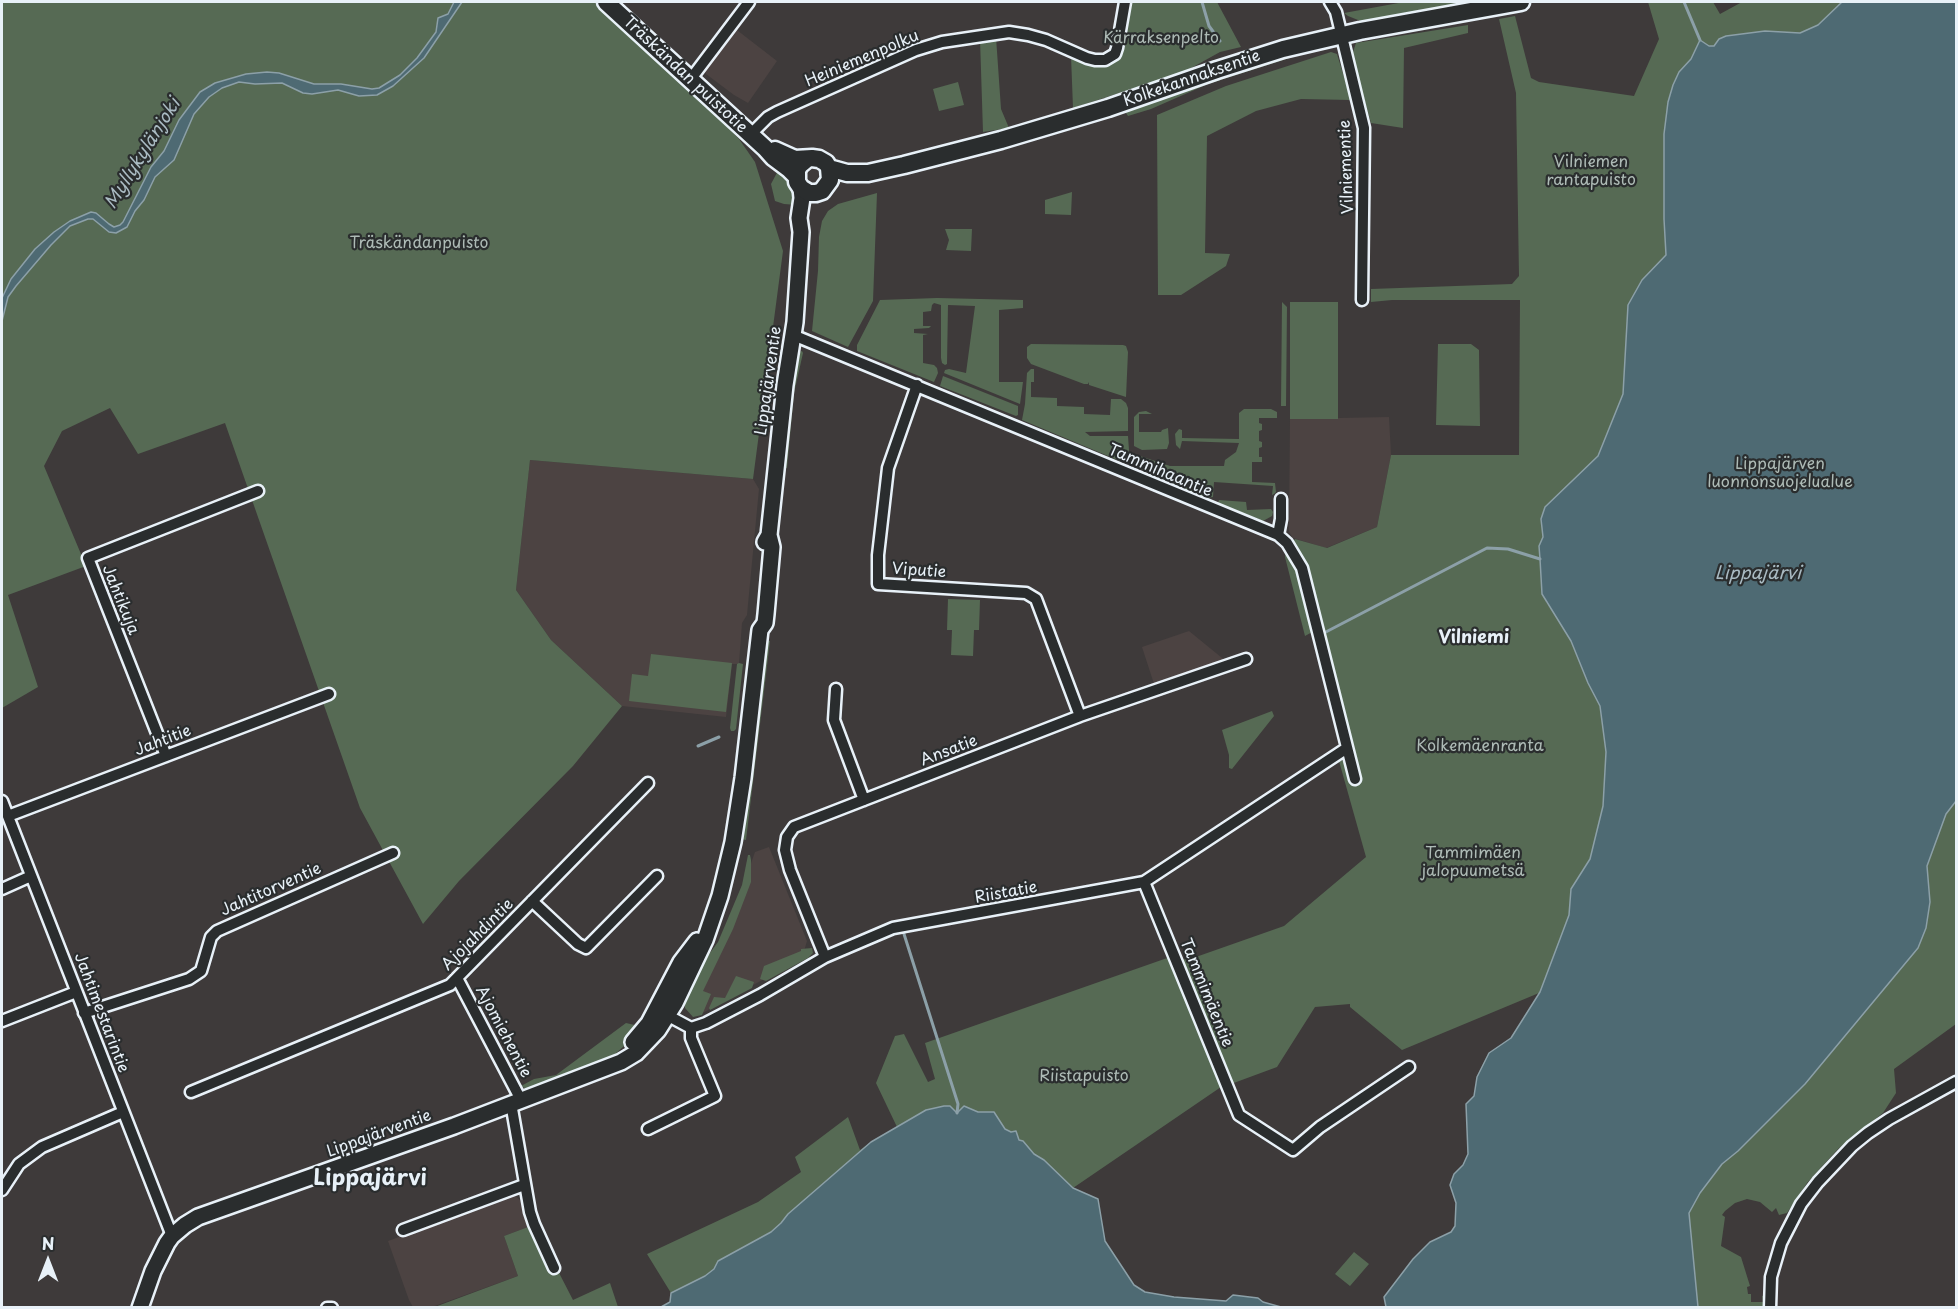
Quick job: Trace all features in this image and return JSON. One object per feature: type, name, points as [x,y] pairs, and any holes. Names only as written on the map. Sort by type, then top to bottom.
[{"type":"main road","name":"Träskändan puistotie","points":[[606,2],[773,157],[810,186]]},
{"type":"main road","name":"Kolkekannaksentie","points":[[829,168],[847,173],[868,173],[1001,140],[1120,104],[1283,49],[1341,35],[1521,2]]},
{"type":"main road","name":"Träskändan puistotie","points":[[765,148],[778,150],[795,159],[819,159],[829,168]]},
{"type":"main road","points":[[806,160],[800,165],[810,186],[831,175],[829,168]]},
{"type":"main road","name":"Kolkekannaksentie","points":[[810,186],[855,180],[868,173]]},
{"type":"main road","name":"Lippajärventie","points":[[140,1308],[153,1271],[172,1236],[185,1225],[209,1213],[454,1126],[608,1067],[662,1013],[681,962],[711,921],[720,896],[733,842],[742,788],[760,630],[765,623],[772,547],[769,535],[785,385],[793,335],[801,232],[808,219],[810,186]]},
{"type":"street","points":[[690,80],[749,2]]},
{"type":"street","name":"Heiniemenpolku","points":[[750,135],[768,117],[777,112],[916,50],[942,42],[1009,32],[1028,34],[1087,58],[1105,60],[1115,54],[1125,2]]},
{"type":"street","name":"Vilniementie","points":[[1330,2],[1336,12],[1364,128],[1362,300]]},
{"type":"street","name":"Tammihaantie","points":[[793,335],[1278,535],[1287,543],[1302,568],[1355,778]]},
{"type":"street","name":"Viputie","points":[[917,385],[888,468],[878,555],[878,584],[1026,593],[1036,599],[1080,716]]},
{"type":"street","name":"Jahtikuja","points":[[166,756],[88,558],[258,491]]},
{"type":"street","points":[[1278,535],[1281,499]]},
{"type":"street","name":"Ansatie","points":[[825,957],[790,870],[785,850],[787,837],[794,827],[1080,716],[1246,659]]},
{"type":"street","points":[[836,689],[834,720],[864,800]]},
{"type":"street","name":"Jahtitie","points":[[8,816],[328,694]]},
{"type":"street","name":"Riistatie","points":[[691,1028],[706,1023],[760,995],[825,957],[893,928],[1144,882],[1347,748]]},
{"type":"street","name":"Ajojahdintie","points":[[191,1092],[443,989],[457,978],[648,783]]},
{"type":"street","name":"Jahtimestarintie","points":[[2,801],[172,1236]]},
{"type":"street","name":"Jahtitorventie","points":[[84,1013],[189,980],[201,971],[211,937],[217,931],[393,853]]},
{"type":"street","points":[[2,889],[31,876]]},
{"type":"street","points":[[532,902],[578,944],[586,948],[657,876]]},
{"type":"street","name":"Tammimäentie","points":[[1144,882],[1239,1115],[1293,1150],[1320,1127],[1409,1067]]},
{"type":"street","name":"Ajomiehentie","points":[[457,978],[516,1102],[524,1185],[534,1224],[554,1268]]},
{"type":"street","points":[[2,1022],[76,992]]},
{"type":"street","points":[[648,1129],[715,1096],[691,1038],[691,1028],[662,1013]]},
{"type":"street","points":[[1770,1308],[1771,1277],[1781,1243],[1801,1204],[1818,1182],[1868,1132],[1956,1082]]},
{"type":"street","points":[[2,1190],[19,1164],[42,1147],[123,1112]]},
{"type":"street","points":[[403,1230],[524,1185]]},
{"type":"shaded area","points":[[733,27],[777,61],[748,103],[706,74],[704,69]]},
{"type":"shaded area","points":[[1389,417],[1391,455],[1377,527],[1326,548],[1293,538],[1289,532],[1290,419]]},
{"type":"shaded area","points":[[530,460],[753,479],[759,489],[747,615],[742,623],[739,664],[732,664],[726,717],[622,706],[551,640],[516,590]]},
{"type":"shaded area","points":[[1189,631],[1227,662],[1155,687],[1142,647]]},
{"type":"shaded area","points":[[769,847],[807,941],[802,958],[699,1015],[687,998],[732,917],[755,852]]},
{"type":"shaded area","points":[[514,1195],[521,1201],[528,1227],[504,1236],[518,1276],[432,1307],[413,1307],[388,1241]]},
{"type":"green space","name":"Träskändanpuisto","points":[[2,2],[594,2],[710,109],[739,139],[755,162],[783,251],[753,479],[530,460],[516,590],[551,640],[622,706],[573,766],[459,881],[423,924],[360,808],[225,423],[138,454],[110,408],[62,431],[44,466],[86,566],[8,595],[38,687],[2,708]]},
{"type":"green space","name":"Kärraksenpelto","points":[[1130,2],[1217,2],[1241,47],[1220,52],[1184,72],[1073,108],[1071,56],[1099,66],[1114,61],[1121,51]]},
{"type":"green space","points":[[1404,2],[1477,2],[1363,22],[1344,13]]},
{"type":"green space","name":"Lippajärvi","points":[[1648,2],[1713,2],[1720,14],[1742,2],[1956,2],[1956,1024],[1894,1069],[1896,1093],[1883,1113],[1838,1149],[1807,1183],[1787,1213],[1779,1215],[1776,1208],[1772,1212],[1760,1202],[1747,1199],[1735,1203],[1722,1215],[1725,1217],[1721,1246],[1741,1257],[1750,1286],[1747,1287],[1748,1294],[1751,1294],[1751,1302],[1763,1302],[1762,1296],[1766,1295],[1766,1307],[1386,1307],[1384,1297],[1413,1259],[1430,1242],[1451,1232],[1455,1226],[1456,1203],[1450,1185],[1454,1174],[1463,1165],[1468,1154],[1466,1104],[1474,1096],[1477,1077],[1489,1053],[1511,1038],[1539,993],[1402,1050],[1350,1007],[1350,1004],[1315,1007],[1277,1067],[1231,1084],[1181,960],[1193,958],[1284,926],[1366,857],[1339,761],[1345,760],[1347,766],[1353,758],[1303,558],[1293,542],[1295,539],[1327,548],[1377,527],[1391,455],[1519,455],[1520,300],[1371,302],[1371,289],[1512,284],[1519,276],[1516,93],[1499,19],[1515,16],[1531,78],[1539,82],[1634,96],[1659,39]],"holes":[[[1666,255],[1676,291],[1650,271]],[[1547,602],[1662,698],[1588,683],[1571,641]]]},
{"type":"green space","points":[[1468,25],[1468,33],[1404,48],[1403,128],[1371,123],[1352,55],[1356,43]]},
{"type":"green space","points":[[996,37],[1001,109],[1009,128],[983,132],[980,39]]},
{"type":"green space","points":[[1324,47],[1208,84],[1151,109],[1128,116],[1126,113],[1129,107],[1274,58]]},
{"type":"green space","points":[[1331,52],[1337,54],[1351,100],[1301,99],[1256,111],[1207,136],[1205,253],[1230,254],[1226,266],[1181,295],[1158,295],[1157,115],[1226,86]]},
{"type":"green space","points":[[958,82],[964,105],[939,111],[933,89]]},
{"type":"green space","points":[[780,167],[790,178],[797,197],[797,205],[775,201],[771,184]]},
{"type":"green space","points":[[1072,192],[1071,215],[1045,214],[1045,200]]},
{"type":"green space","points":[[877,193],[873,301],[848,347],[812,331],[822,221],[828,211],[838,204]]},
{"type":"green space","points":[[945,229],[972,229],[971,251],[946,250],[949,240]]},
{"type":"green space","points":[[937,298],[1023,300],[1023,308],[999,310],[999,382],[1023,382],[1020,404],[944,373],[949,369],[966,373],[975,306],[948,305],[947,364],[945,365],[941,358],[941,305],[934,303],[931,311],[923,312],[923,326],[931,326],[914,329],[914,333],[928,334],[923,335],[923,363],[934,365],[937,368],[938,373],[934,382],[857,351],[857,345],[880,300]]},
{"type":"green space","points":[[1282,302],[1287,307],[1286,406],[1281,406]]},
{"type":"green space","points":[[1290,302],[1338,302],[1338,419],[1290,419]]},
{"type":"green space","points":[[1031,344],[1126,346],[1128,352],[1126,397],[1089,385],[1089,382],[1084,384],[1031,364],[1027,358],[1027,347]]},
{"type":"green space","points":[[1438,344],[1471,344],[1479,350],[1480,426],[1436,425]]},
{"type":"green space","points":[[802,351],[794,393],[787,468],[785,468],[782,465],[790,390],[797,356]]},
{"type":"green space","points":[[1034,369],[1034,382],[1031,382],[1031,397],[1057,398],[1057,406],[1084,407],[1084,414],[1110,415],[1111,399],[1121,399],[1126,403],[1128,431],[1085,432],[1090,436],[1128,436],[1127,457],[1120,461],[1022,420],[1027,373]]},
{"type":"green space","points":[[943,376],[1018,406],[1018,415],[940,386]]},
{"type":"green space","points":[[1244,409],[1271,409],[1277,412],[1277,418],[1259,418],[1262,430],[1259,431],[1259,441],[1262,442],[1262,447],[1259,448],[1259,457],[1262,457],[1262,462],[1252,462],[1252,482],[1275,483],[1276,492],[1274,494],[1272,495],[1273,486],[1214,482],[1213,497],[1206,498],[1134,466],[1132,460],[1137,455],[1170,466],[1224,466],[1225,460],[1236,452],[1239,443],[1182,441],[1180,449],[1176,445],[1175,434],[1179,429],[1182,430],[1182,438],[1239,439],[1239,413]]},
{"type":"green space","points":[[1146,411],[1152,414],[1139,414],[1139,432],[1161,432],[1168,428],[1167,449],[1142,450],[1134,446],[1134,417],[1139,412]]},
{"type":"green space","points":[[1219,500],[1246,502],[1247,510],[1271,509],[1272,516],[1263,521],[1218,503]]},
{"type":"green space","points":[[1286,549],[1296,563],[1314,631],[1305,636],[1285,557]]},
{"type":"green space","points":[[948,599],[980,600],[979,630],[974,630],[973,656],[951,655],[952,630],[947,630]]},
{"type":"green space","points":[[765,640],[770,641],[746,840],[741,839]]},
{"type":"green space","points":[[651,654],[732,663],[726,712],[629,701],[632,674],[648,676]]},
{"type":"green space","points":[[737,664],[743,664],[736,729],[731,731]]},
{"type":"green space","points":[[1272,711],[1274,716],[1232,769],[1229,768],[1229,755],[1222,730]]},
{"type":"green space","points":[[748,855],[751,860],[751,882],[733,929],[703,991],[711,994],[702,1015],[693,1017],[685,1008],[685,999],[704,961],[718,942],[742,885]]},
{"type":"green space","points":[[812,948],[813,953],[808,958],[766,981],[760,979],[764,966],[801,951],[801,949]]},
{"type":"green space","name":"Riistapuisto","points":[[1170,957],[1221,1087],[1073,1188],[1098,1199],[1105,1241],[1134,1285],[1145,1292],[1226,1301],[1233,1295],[1258,1298],[1263,1302],[1281,1307],[661,1307],[670,1302],[671,1293],[647,1254],[758,1202],[801,1172],[795,1157],[848,1117],[860,1150],[897,1127],[876,1083],[895,1036],[904,1034],[928,1082],[935,1079],[925,1043]]},
{"type":"green space","points":[[736,976],[754,982],[752,988],[710,1010],[714,997],[725,998]]},
{"type":"green space","points":[[626,1023],[639,1026],[633,1038],[614,1055],[593,1067],[528,1090],[521,1086],[534,1079],[556,1075]]},
{"type":"green space","points":[[528,1227],[547,1266],[557,1269],[573,1300],[610,1283],[618,1307],[432,1308],[518,1276],[504,1236]]},
{"type":"green space","points":[[1354,1252],[1369,1264],[1350,1286],[1335,1274]]},
{"type":"water","points":[[454,2],[462,2],[424,58],[393,86],[377,95],[359,96],[338,90],[312,94],[303,93],[282,83],[239,82],[222,88],[209,97],[194,114],[174,160],[155,177],[127,227],[116,233],[109,232],[93,219],[70,226],[51,245],[8,297],[2,321],[2,298],[11,279],[35,249],[54,232],[70,221],[91,212],[96,213],[114,227],[123,222],[151,167],[164,151],[179,120],[200,92],[215,83],[246,74],[267,72],[279,73],[314,84],[379,88],[400,75],[417,58],[436,32],[438,18],[448,14]]},
{"type":"water","name":"Lippajärvi","points":[[1842,2],[1956,2],[1956,801],[1946,814],[1927,866],[1930,902],[1926,928],[1918,948],[1805,1084],[1722,1164],[1700,1193],[1689,1213],[1698,1307],[1386,1307],[1384,1297],[1413,1259],[1430,1242],[1451,1232],[1455,1226],[1456,1203],[1450,1185],[1454,1174],[1463,1165],[1468,1154],[1466,1104],[1474,1096],[1477,1077],[1489,1053],[1511,1038],[1540,992],[1569,915],[1571,889],[1590,859],[1603,806],[1606,752],[1600,706],[1571,641],[1542,594],[1539,546],[1543,537],[1541,519],[1545,507],[1598,456],[1623,394],[1628,305],[1642,280],[1666,255],[1664,134],[1668,102],[1673,85],[1679,72],[1691,59],[1700,40],[1709,46],[1714,46],[1719,39],[1726,36],[1765,31],[1800,33],[1818,25]]},
{"type":"water","points":[[950,1106],[957,1113],[964,1106],[978,1112],[994,1112],[1005,1129],[1011,1132],[1016,1131],[1019,1140],[1023,1141],[1034,1154],[1044,1160],[1073,1188],[1098,1199],[1105,1241],[1134,1285],[1145,1292],[1226,1301],[1233,1295],[1258,1298],[1263,1302],[1281,1307],[661,1307],[670,1302],[671,1293],[705,1276],[714,1269],[718,1261],[771,1232],[788,1214],[871,1142],[926,1110]]},
{"type":"waterway","points":[[1202,2],[1209,26],[1220,41]]},
{"type":"waterway","points":[[1684,2],[1700,40]]},
{"type":"waterway","points":[[1322,634],[1487,548],[1508,549],[1540,559]]},
{"type":"waterway","points":[[698,746],[719,737]]},
{"type":"waterway","points":[[904,934],[958,1104],[957,1113]]},
{"type":"district","name":"Vilniemi","points":[[1474,638]]},
{"type":"district","name":"Lippajärvi","points":[[370,1179]]},
{"type":"water label","name":"Myllykylänjoki","points":[[143,154]]},
{"type":"park label","name":"Vilniemen rantapuisto","points":[[1591,172]]},
{"type":"park label","name":"Lippajärven luonnonsuojelualue","points":[[1780,474]]},
{"type":"park label","name":"Kolkemäenranta","points":[[1480,747]]},
{"type":"park label","name":"Tammimäen jalopuumetsä","points":[[1473,863]]}]
